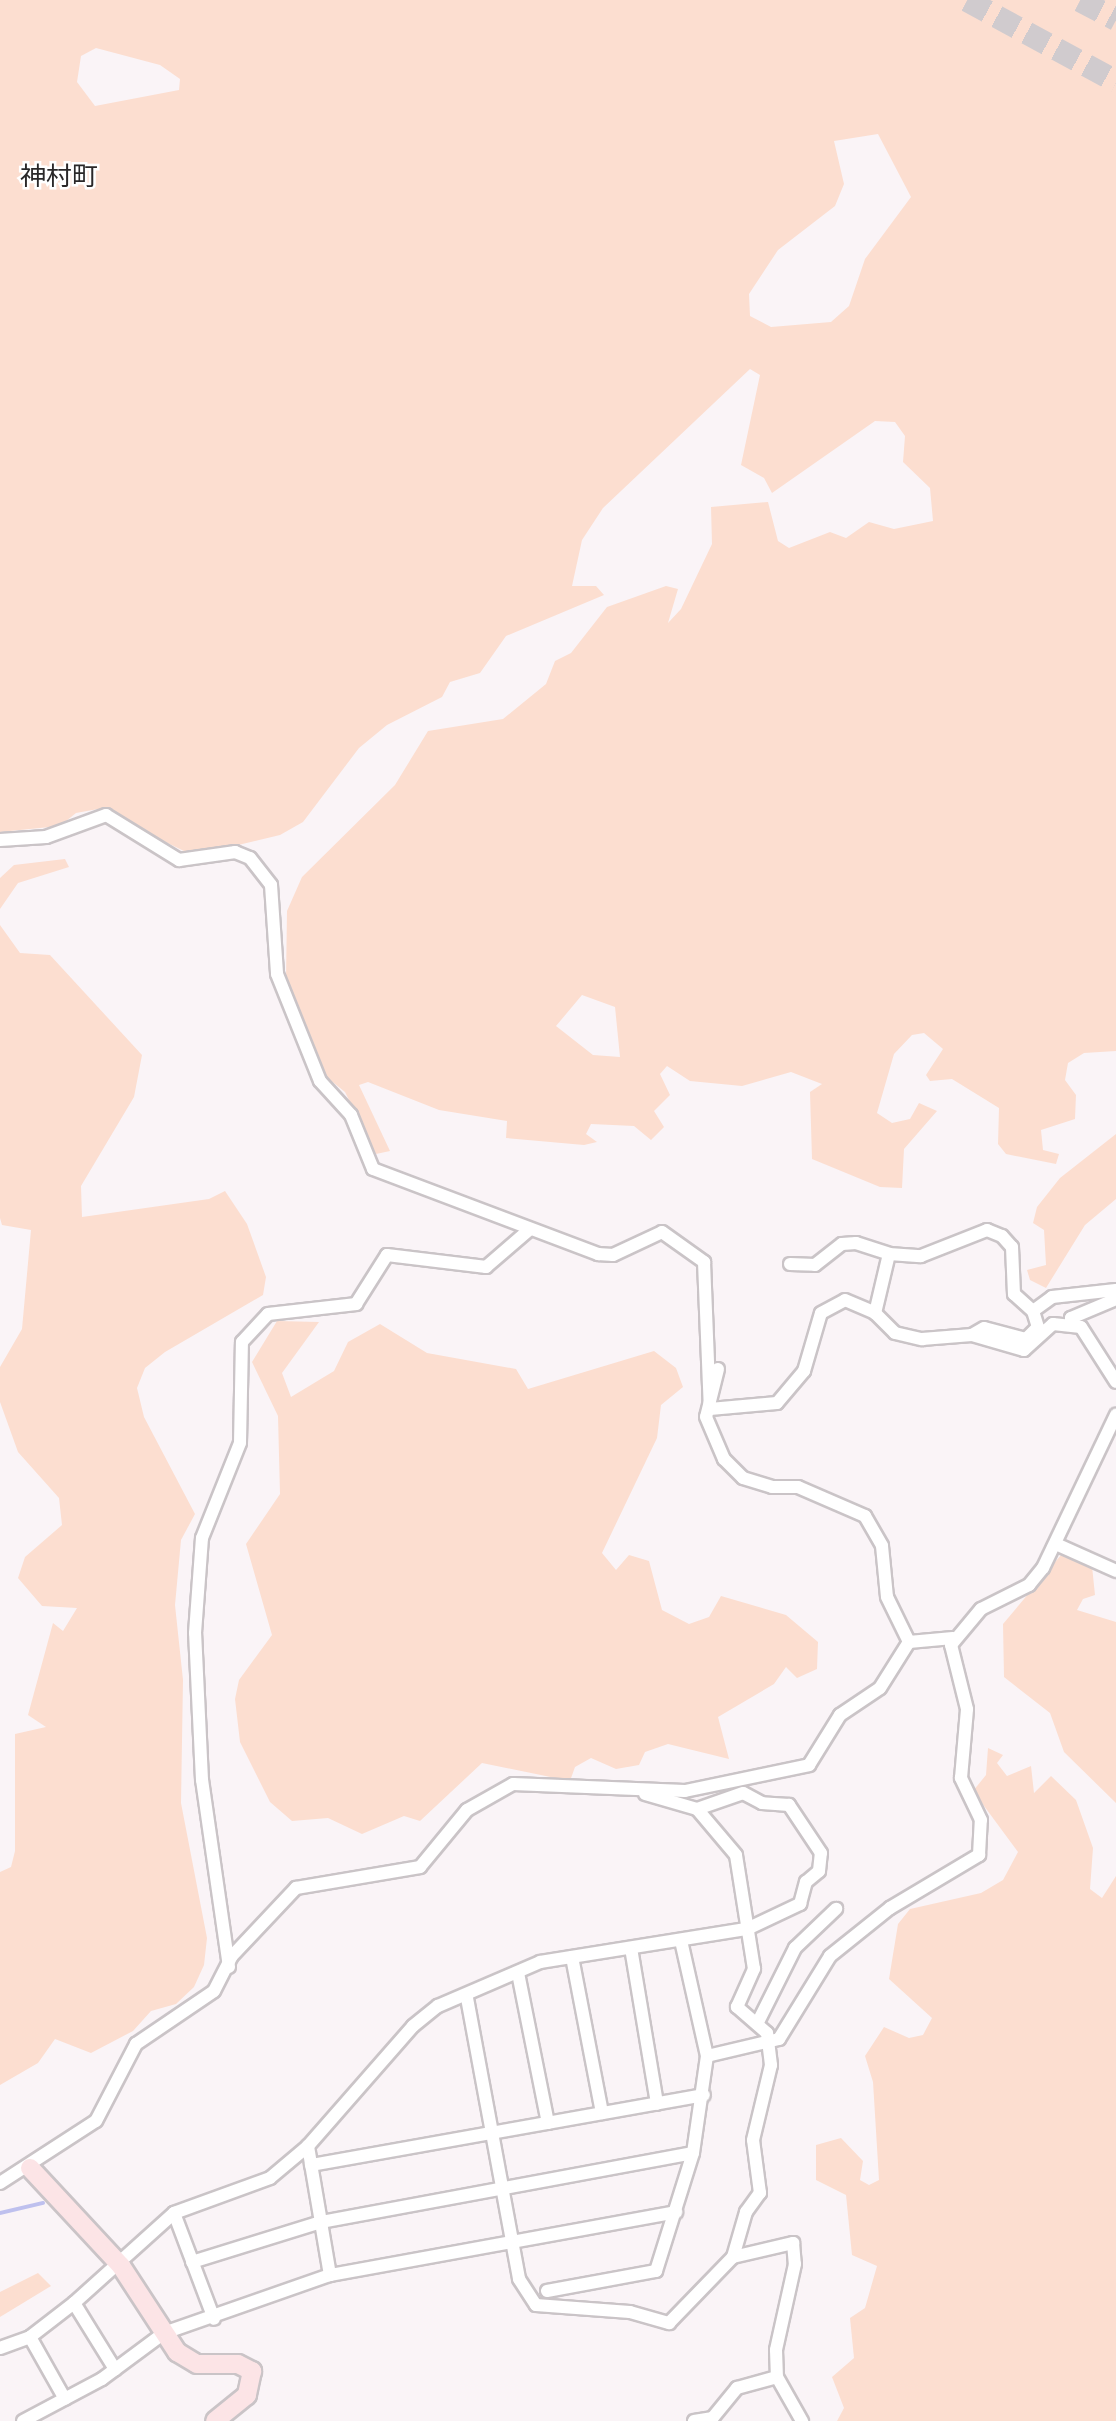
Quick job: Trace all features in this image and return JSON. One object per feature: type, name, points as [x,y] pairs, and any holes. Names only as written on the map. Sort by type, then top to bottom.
[{"type":"street","points":[[0,840],[46,837],[106,815],[179,860],[235,852],[250,858],[271,885],[277,974],[320,1081],[351,1115],[373,1169],[530,1229],[613,1255],[662,1232],[704,1262],[710,1409]]},
{"type":"street","points":[[229,1967],[202,1780],[195,1633],[202,1538],[240,1443],[242,1342],[268,1314],[356,1304],[387,1255],[486,1267],[530,1229]]},
{"type":"street","points":[[790,1264],[815,1265],[842,1244],[856,1243],[889,1254],[920,1256],[995,1232],[1012,1247],[1014,1294],[1040,1320],[1026,1339],[984,1328],[972,1335]]},
{"type":"street","points":[[875,1313],[889,1254]]},
{"type":"street","points":[[1033,1311],[1052,1297],[1116,1290]]},
{"type":"street","points":[[1071,1325],[1071,1318],[1116,1299]]},
{"type":"street","points":[[710,1409],[778,1403],[797,1385],[808,1340],[829,1306],[845,1300],[875,1313],[904,1336],[972,1335],[1024,1350],[1053,1324],[1071,1325],[1090,1334],[1116,1382]]},
{"type":"street","points":[[718,1368],[708,1429],[733,1472],[772,1487],[798,1487],[850,1507],[875,1527],[887,1597],[909,1642]]},
{"type":"street","points":[[909,1642],[953,1639],[993,1599],[1028,1585],[1058,1545],[1116,1415]]},
{"type":"street","points":[[1058,1545],[1116,1572]]},
{"type":"street","points":[[707,2056],[771,2044],[794,2022],[830,1956],[983,1849],[981,1821],[961,1778],[967,1709],[953,1639]]},
{"type":"street","points":[[0,2183],[30,2168],[96,2121],[136,2044],[214,1991],[229,1967],[296,1888],[420,1867],[467,1810],[497,1788],[534,1782],[645,1790],[700,1790],[809,1765],[840,1715],[880,1688],[909,1642]]},
{"type":"street","points":[[0,2348],[30,2337],[74,2303],[121,2266],[174,2213],[270,2178],[308,2146],[401,2036],[438,2006],[467,1998],[518,1973],[572,1957],[747,1929],[800,1903],[807,1882],[819,1871],[821,1853],[789,1805],[762,1803],[743,1793],[697,1809],[646,1796],[645,1790]]},
{"type":"street","points":[[467,1998],[500,2188],[519,2279],[536,2305],[630,2312],[669,2323],[733,2256],[762,2183],[752,2140],[771,2044],[758,2022],[744,2018],[737,2007],[754,1969],[736,1855],[697,1809]]},
{"type":"street","points":[[758,2022],[795,1948],[836,1909]]},
{"type":"street","points":[[547,2291],[656,2271],[693,2153],[704,2095],[707,2056],[681,1941]]},
{"type":"street","points":[[631,1948],[657,2104]]},
{"type":"street","points":[[572,1957],[602,2113]]},
{"type":"street","points":[[518,1973],[548,2123]]},
{"type":"street","points":[[312,2165],[704,2095]]},
{"type":"street","points":[[308,2146],[330,2275]]},
{"type":"street","points":[[192,2262],[321,2222],[693,2153]]},
{"type":"street","points":[[30,2168],[121,2266],[164,2333],[187,2360],[252,2371],[247,2395],[215,2421]]},
{"type":"street","points":[[174,2213],[214,2319]]},
{"type":"street","points":[[23,2421],[115,2369],[164,2333],[214,2319],[330,2275],[511,2246],[676,2213]]},
{"type":"street","points":[[733,2256],[788,2241],[796,2250],[780,2317],[777,2377],[802,2421]]},
{"type":"street","points":[[74,2303],[115,2369]]},
{"type":"street","points":[[30,2337],[65,2399]]},
{"type":"street","points":[[694,2421],[712,2419],[737,2388],[777,2377]]},
{"type":"shaded area","points":[[0,0],[1116,0],[1116,1051],[1084,1053],[1068,1063],[1065,1080],[1076,1095],[1075,1119],[1041,1130],[1043,1150],[1059,1154],[1056,1164],[1006,1154],[998,1144],[999,1108],[952,1079],[930,1081],[926,1075],[943,1049],[924,1033],[912,1035],[894,1054],[877,1113],[892,1123],[910,1119],[919,1103],[937,1111],[904,1149],[902,1188],[880,1187],[812,1159],[810,1092],[822,1084],[791,1072],[742,1086],[690,1081],[667,1066],[660,1074],[670,1095],[654,1111],[664,1127],[651,1140],[634,1126],[591,1124],[586,1134],[597,1142],[584,1145],[506,1138],[507,1121],[439,1110],[368,1082],[359,1085],[390,1151],[376,1154],[345,1092],[324,1075],[299,1015],[286,979],[287,911],[302,877],[395,785],[428,731],[503,719],[546,684],[555,661],[571,653],[607,607],[666,586],[678,589],[668,623],[681,609],[712,544],[711,507],[768,502],[778,541],[789,548],[830,532],[846,538],[869,522],[894,529],[933,521],[930,488],[903,462],[905,436],[895,422],[875,421],[772,493],[764,478],[741,465],[760,375],[750,369],[603,508],[582,540],[572,586],[596,586],[604,595],[506,636],[480,673],[450,682],[442,697],[387,725],[359,748],[303,822],[280,835],[213,851],[186,852],[98,809],[76,813],[60,826],[0,832]],"holes":[[[96,48],[160,65],[180,79],[179,90],[95,106],[77,82],[81,56]],[[878,134],[911,197],[865,259],[849,306],[831,322],[771,327],[750,316],[749,294],[778,250],[835,206],[844,184],[834,141]],[[582,995],[615,1007],[620,1057],[593,1055],[556,1026]]]},
{"type":"shaded area","points":[[65,859],[69,867],[18,883],[0,909],[0,878],[14,865]]},
{"type":"shaded area","points":[[0,925],[20,953],[50,955],[142,1055],[134,1097],[81,1186],[82,1217],[209,1199],[225,1191],[247,1224],[266,1277],[263,1295],[165,1352],[145,1368],[137,1388],[144,1417],[195,1514],[181,1540],[175,1605],[183,1680],[181,1803],[207,1938],[204,1965],[194,1987],[176,2004],[151,2011],[133,2031],[91,2053],[55,2039],[38,2063],[0,2085],[0,1872],[11,1867],[15,1851],[15,1734],[46,1727],[28,1715],[53,1623],[63,1631],[77,1608],[42,1606],[18,1578],[25,1557],[62,1525],[59,1498],[18,1452],[0,1402],[0,1367],[22,1329],[31,1230],[2,1225],[0,1218]]},
{"type":"shaded area","points":[[1116,1134],[1116,1199],[1085,1225],[1046,1288],[1030,1280],[1027,1270],[1046,1265],[1044,1230],[1033,1223],[1037,1207],[1060,1178]]},
{"type":"shaded area","points":[[277,1321],[319,1322],[282,1373],[291,1397],[334,1371],[348,1342],[380,1324],[427,1353],[516,1369],[528,1389],[654,1351],[676,1368],[683,1387],[661,1405],[657,1438],[602,1553],[616,1570],[629,1555],[649,1561],[662,1610],[689,1624],[709,1617],[721,1596],[786,1615],[818,1642],[817,1669],[797,1678],[786,1667],[774,1684],[718,1717],[729,1759],[668,1744],[645,1752],[639,1765],[616,1769],[591,1758],[575,1767],[570,1781],[482,1763],[420,1821],[404,1816],[362,1834],[328,1818],[292,1821],[270,1802],[240,1742],[235,1699],[239,1680],[272,1635],[246,1544],[280,1494],[278,1416],[252,1362]]},
{"type":"shaded area","points":[[1061,1555],[1092,1566],[1095,1595],[1083,1599],[1077,1610],[1116,1622],[1116,1803],[1064,1752],[1050,1713],[1004,1677],[1003,1624]]},
{"type":"shaded area","points":[[988,1748],[1003,1755],[997,1763],[1007,1776],[1031,1766],[1034,1793],[1051,1776],[1076,1800],[1093,1848],[1090,1889],[1102,1898],[1116,1876],[1116,2421],[837,2421],[844,2408],[832,2377],[854,2358],[850,2318],[865,2308],[877,2266],[852,2255],[846,2195],[816,2180],[816,2145],[841,2138],[863,2161],[860,2180],[869,2185],[879,2180],[873,2082],[865,2056],[884,2027],[909,2038],[923,2035],[932,2018],[889,1979],[898,1924],[910,1909],[981,1893],[1003,1880],[1018,1852],[973,1791],[986,1775]]},
{"type":"shaded area","points":[[38,2273],[51,2286],[0,2317],[0,2292]]},
{"type":"waterway","points":[[0,2213],[43,2203]]},
{"type":"tunnel","points":[[967,0],[1116,81]]},
{"type":"tunnel","points":[[1080,0],[1116,19]]},
{"type":"district","name":"神村町","points":[[59,177]]}]
